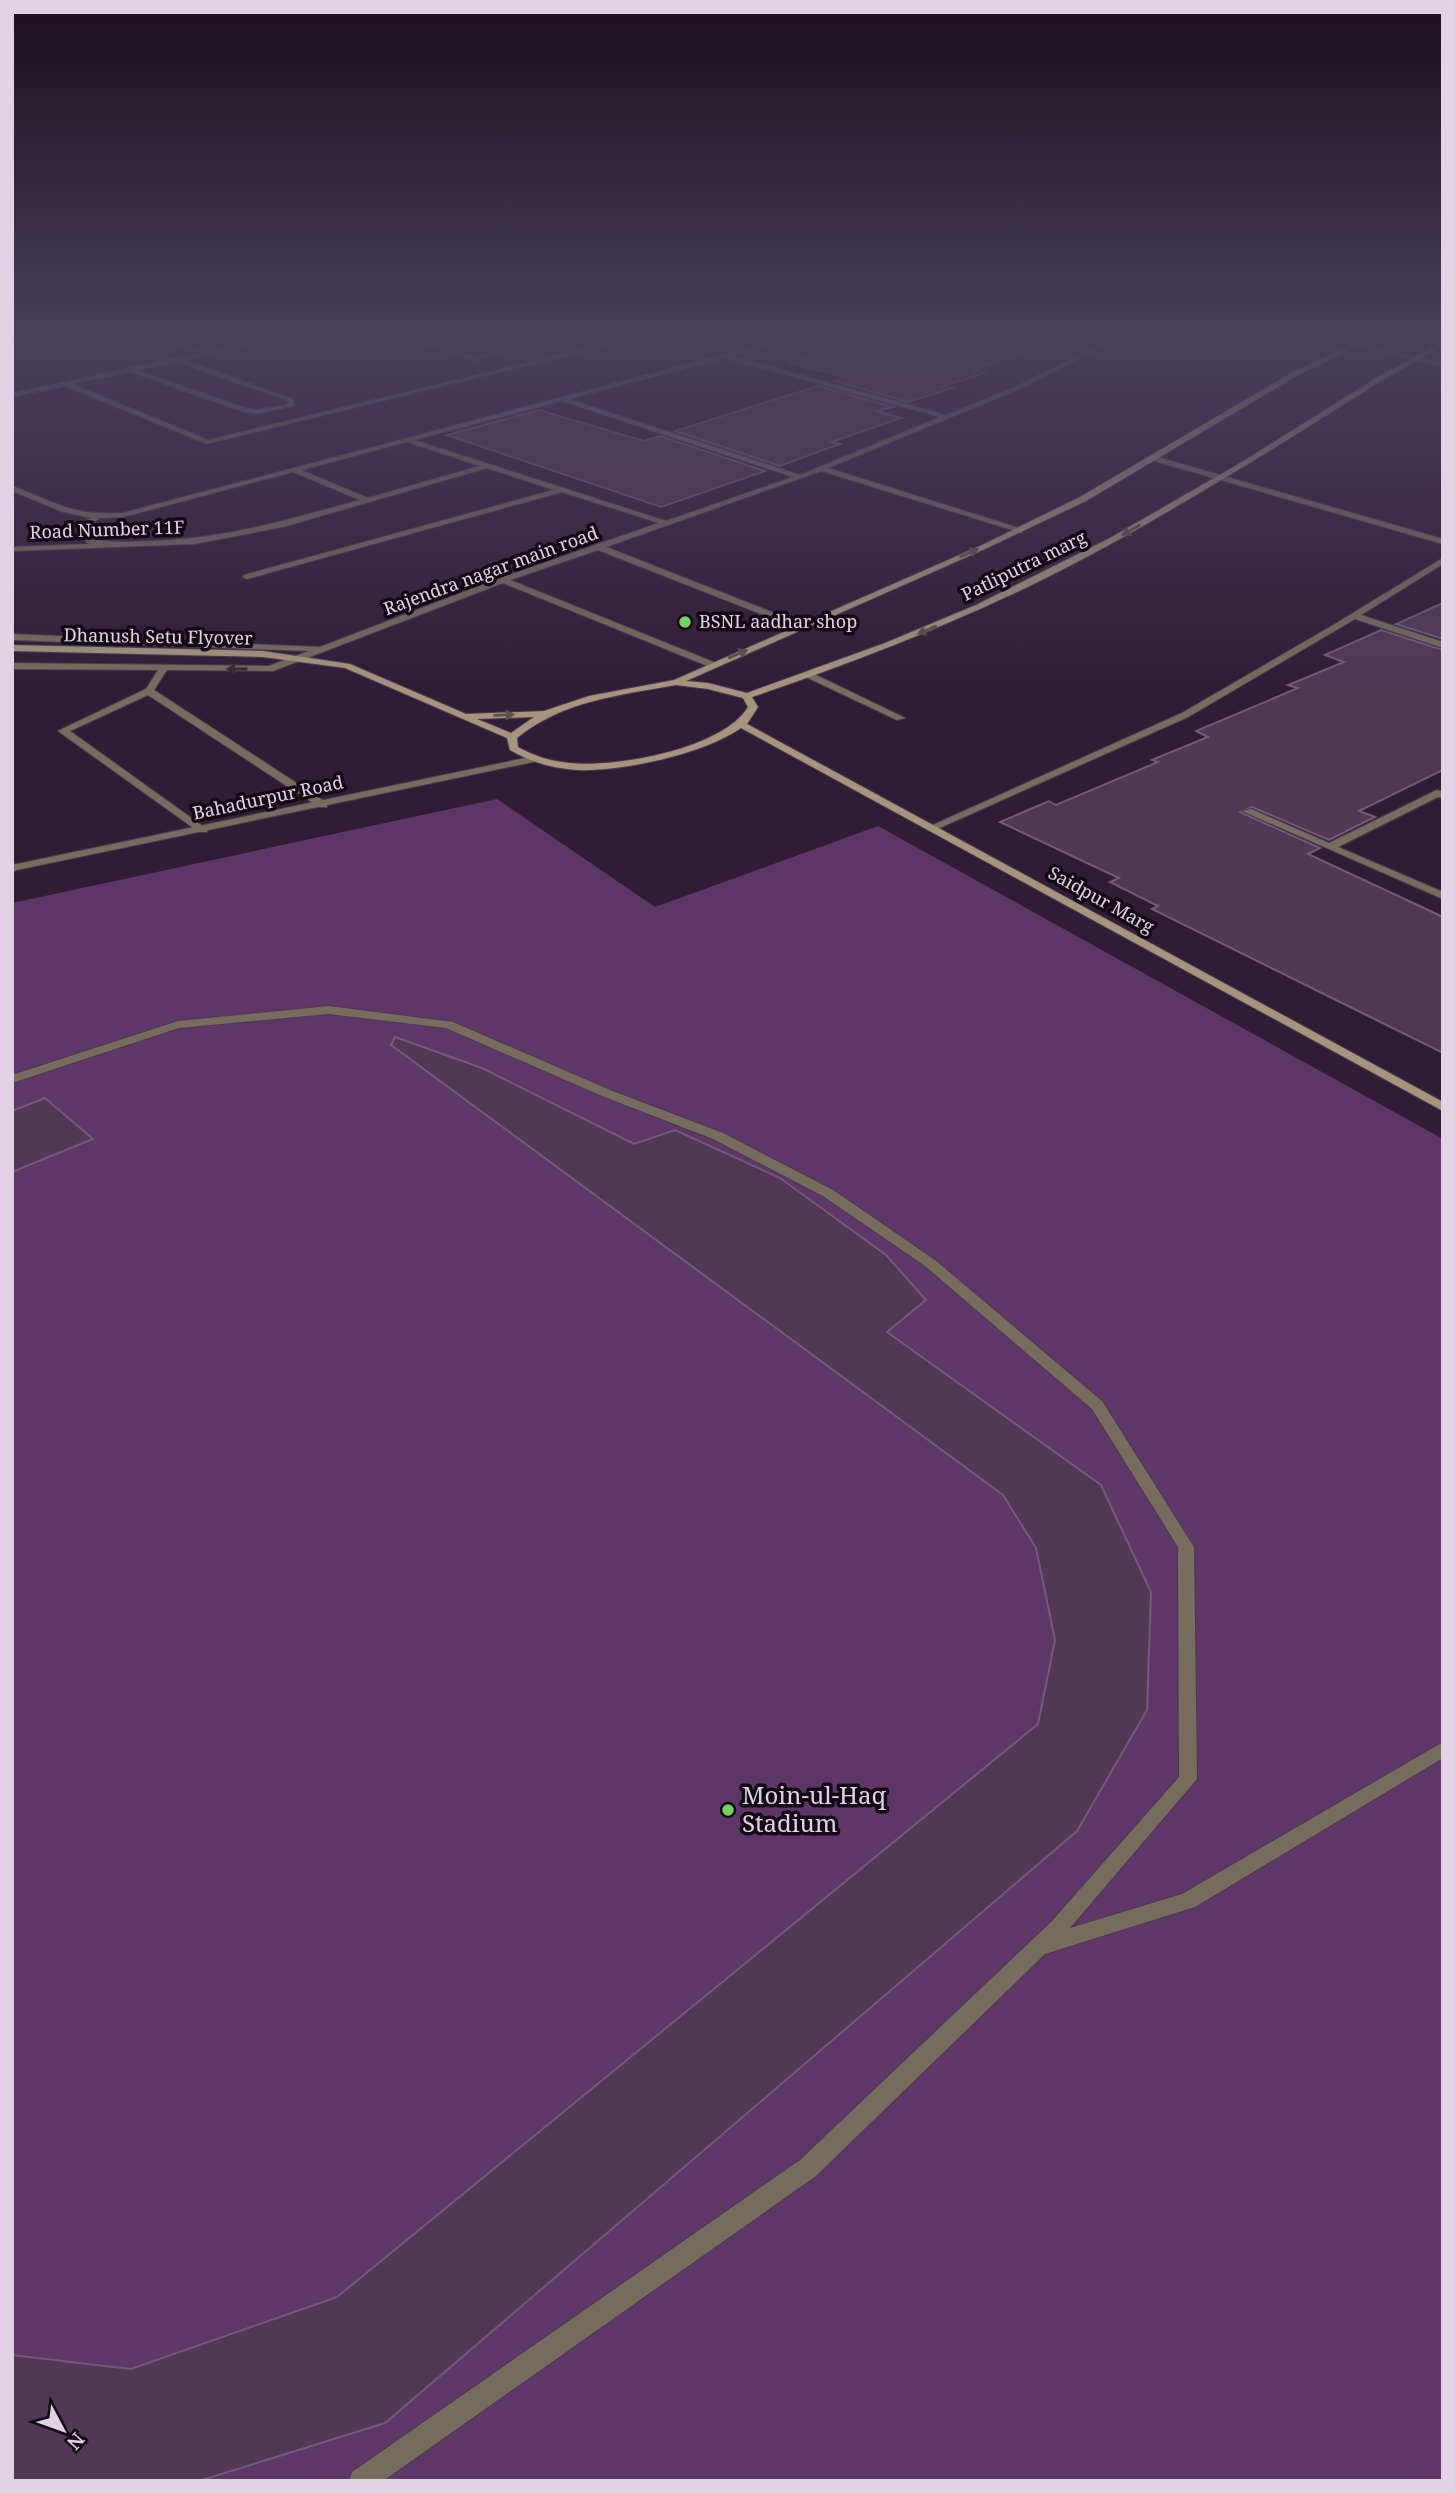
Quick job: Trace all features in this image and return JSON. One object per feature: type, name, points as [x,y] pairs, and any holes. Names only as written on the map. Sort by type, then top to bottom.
[{"type":"main road","points":[[676,682],[708,686],[747,696],[753,707],[751,716],[742,726],[718,738],[625,763],[584,767],[530,760],[513,748],[512,737],[524,725],[544,714],[610,695],[676,682],[1019,531],[1158,455]]},
{"type":"main road","name":"Patliputra marg","points":[[747,696],[933,628],[1111,541],[1257,455]]},
{"type":"main road","name":"Dhanush Setu Flyover","points":[[12,649],[304,658],[347,666],[512,737]]},
{"type":"main road","points":[[464,716],[544,714]]},
{"type":"main road","name":"Saidpur Marg","points":[[742,726],[1443,1107]]},
{"type":"street","points":[[12,488],[71,515],[96,518],[123,515],[349,455]]},
{"type":"street","points":[[454,455],[668,524]]},
{"type":"street","points":[[734,455],[800,477]]},
{"type":"street","name":"Rajendra nagar main road","points":[[12,666],[270,669],[503,580],[800,477],[852,455]]},
{"type":"street","points":[[1154,458],[1224,476],[1443,542]]},
{"type":"street","name":"Road Number 11F","points":[[12,549],[123,547],[194,542],[280,525],[487,466]]},
{"type":"street","points":[[820,468],[1019,531]]},
{"type":"street","points":[[293,470],[367,500]]},
{"type":"street","points":[[247,577],[562,490]]},
{"type":"street","points":[[96,518],[84,524],[83,532],[90,541],[123,547]]},
{"type":"street","points":[[599,547],[802,627]]},
{"type":"street","points":[[932,828],[1185,715],[1354,616],[1443,560]]},
{"type":"street","points":[[503,580],[713,665]]},
{"type":"street","points":[[1354,616],[1443,645]]},
{"type":"street","points":[[12,637],[326,649]]},
{"type":"street","points":[[163,669],[149,691],[63,731],[203,830]]},
{"type":"street","points":[[809,675],[900,718]]},
{"type":"street","points":[[149,691],[323,805]]},
{"type":"street","name":"Bahadurpur Road","points":[[12,867],[203,830],[530,760]]},
{"type":"street","points":[[1329,847],[1437,793],[1443,795]]},
{"type":"street","points":[[1247,811],[1443,896]]},
{"type":"street","points":[[12,1079],[178,1025],[330,1010],[449,1025],[606,1093],[718,1136],[828,1193],[930,1263],[1097,1405],[1186,1548],[1188,1779],[1037,1948],[808,2168],[361,2481]]},
{"type":"street","points":[[1037,1948],[1188,1900],[1443,1749]]},
{"type":"shaded area","name":"Moin-ul-Haq Stadium","points":[[497,799],[655,907],[878,826],[1443,1139],[1443,2481],[12,2481],[12,903]]},
{"type":"building","points":[[507,455],[718,455],[765,471],[661,507]]},
{"type":"building","points":[[748,455],[809,455],[780,466]]},
{"type":"building","points":[[1443,603],[1443,639],[1396,624]]},
{"type":"building","points":[[1381,630],[1443,650],[1443,770],[1359,811],[1375,817],[1329,840],[1252,807],[1240,812],[1320,848],[1308,854],[1443,917],[1443,1053],[1152,909],[1158,906],[1110,882],[1119,878],[1000,822],[1049,801],[1056,805],[1158,762],[1152,760],[1208,737],[1196,731],[1298,688],[1288,685],[1344,662],[1325,655]]},
{"type":"building","points":[[395,1037],[482,1068],[634,1144],[675,1130],[780,1178],[886,1255],[926,1300],[887,1332],[1101,1485],[1151,1592],[1147,1710],[1077,1831],[385,2423],[199,2481],[12,2481],[12,2355],[131,2369],[337,2297],[1038,1724],[1055,1640],[1036,1548],[1003,1495],[391,1045]]},
{"type":"building","points":[[45,1098],[93,1139],[12,1172],[12,1111]]},
{"type":"place","name":"BSNL aadhar shop","points":[[685,622]]},
{"type":"place","name":"Moin-ul-Haq Stadium","points":[[728,1810]]}]
